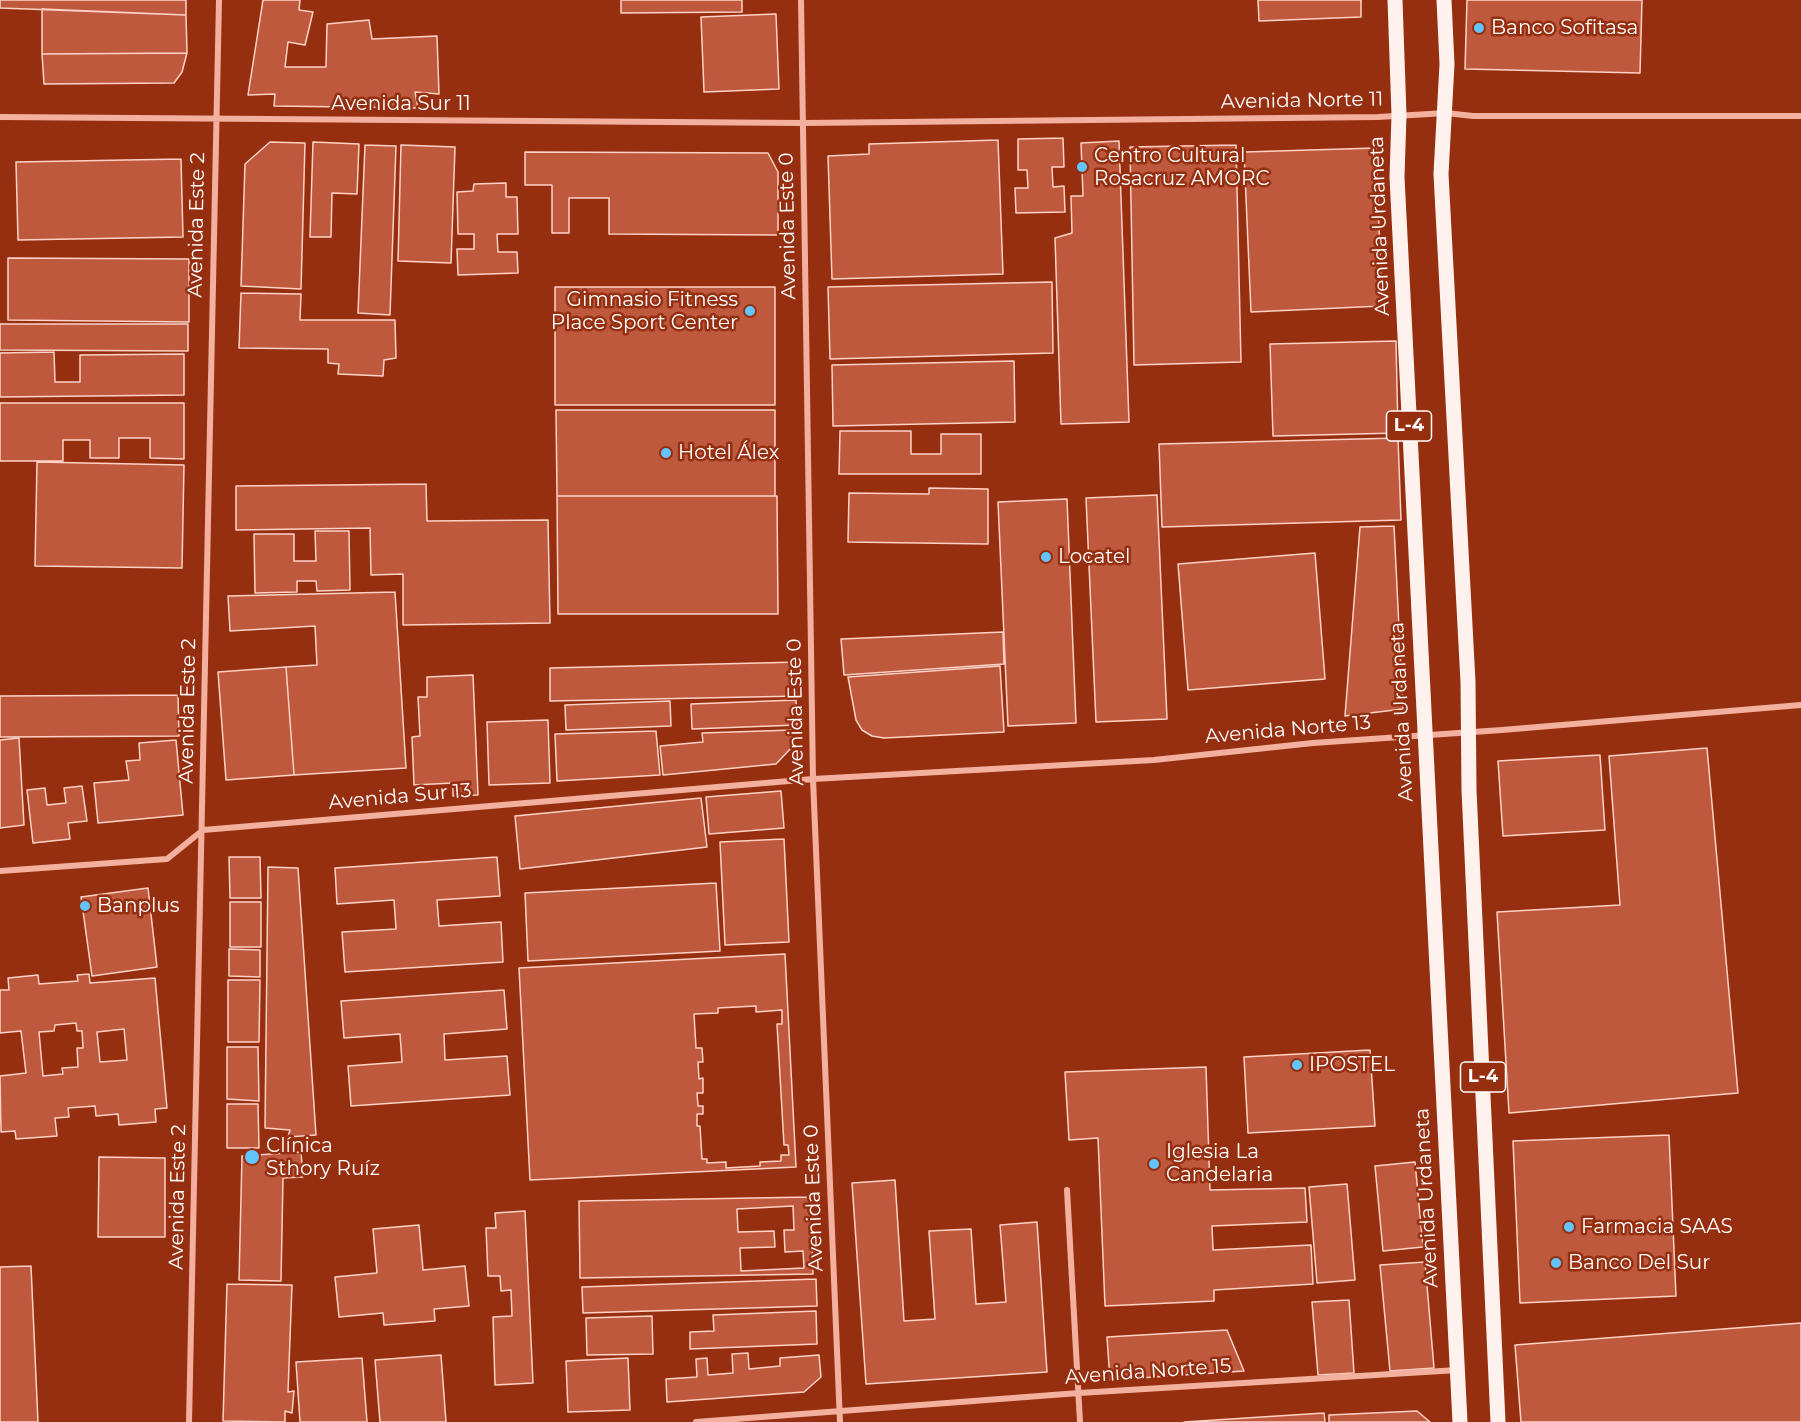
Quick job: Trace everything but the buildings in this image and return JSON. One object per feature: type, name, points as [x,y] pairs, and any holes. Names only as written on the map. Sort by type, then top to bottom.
[{"type":"main road","name":"Avenida Urdaneta","points":[[1395,0],[1399,116],[1397,177],[1460,1422]]},
{"type":"main road","name":"L-4","points":[[1444,0],[1447,64],[1441,174],[1469,732],[1469,790],[1498,1422]]},
{"type":"street","name":"Avenida Este 2","points":[[189,1422],[219,0]]},
{"type":"street","name":"Avenida Este 0","points":[[801,0],[813,779],[840,1422]]},
{"type":"street","name":"Avenida Norte 11","points":[[803,123],[1399,116],[1446,113],[1473,116],[1801,116]]},
{"type":"street","name":"Avenida Sur 11","points":[[0,117],[803,123]]},
{"type":"street","name":"Avenida Norte 13","points":[[813,779],[1154,760],[1313,743],[1801,705]]},
{"type":"street","name":"Avenida Sur 13","points":[[203,830],[813,779]]},
{"type":"street","points":[[0,871],[167,859],[203,830]]},
{"type":"street","points":[[1067,1190],[1080,1422]]},
{"type":"street","name":"Avenida Norte 15","points":[[696,1422],[1079,1393],[1459,1370]]},
{"type":"place","name":"Banco Sofitasa","points":[[1479,28]]},
{"type":"place","name":"Centro Cultural Rosacruz AMORC","points":[[1082,167]]},
{"type":"place","name":"Gimnasio Fitness Place Sport Center","points":[[750,311]]},
{"type":"place","name":"Hotel Álex","points":[[666,453]]},
{"type":"place","name":"Locatel","points":[[1046,557]]},
{"type":"place","name":"Banplus","points":[[85,906]]},
{"type":"place","name":"IPOSTEL","points":[[1297,1065]]},
{"type":"place","name":"Clínica Sthory Ruíz","points":[[252,1157]]},
{"type":"place","name":"Iglesia La Candelaria","points":[[1154,1164]]},
{"type":"place","name":"Farmacia SAAS","points":[[1569,1227]]},
{"type":"place","name":"Banco Del Sur","points":[[1556,1263]]}]
